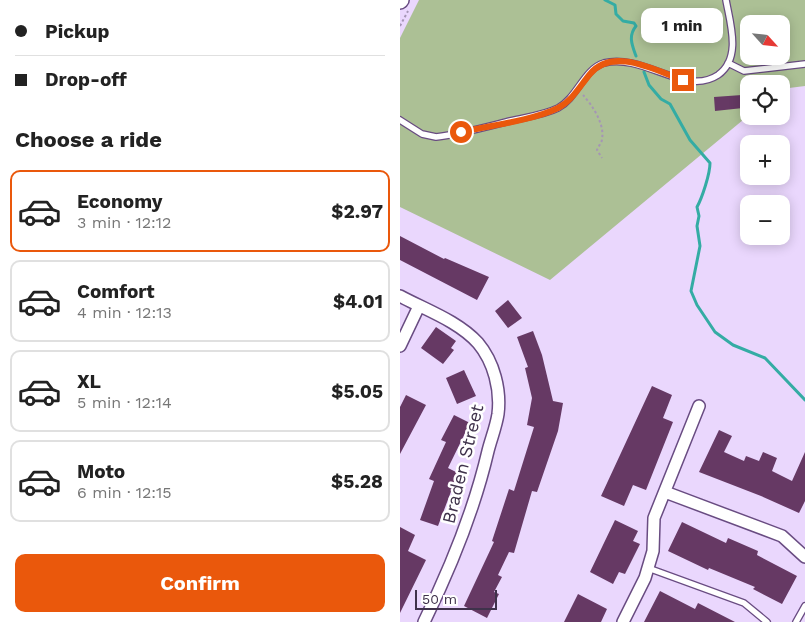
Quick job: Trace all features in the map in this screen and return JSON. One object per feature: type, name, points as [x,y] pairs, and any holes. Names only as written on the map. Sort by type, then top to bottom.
[{"type":"street","name":"Braden Street","points":[[400,296],[454,324],[478,343],[493,368],[498,390],[498,414],[484,470],[460,545],[424,622]]},
{"type":"street","points":[[400,346],[420,306]]},
{"type":"street","points":[[623,622],[648,568],[653,551],[654,518],[699,406]]},
{"type":"street","points":[[665,492],[782,536],[805,557]]},
{"type":"lane","points":[[400,120],[430,137],[442,136],[552,111],[566,103],[595,69],[603,64],[639,64],[692,82],[714,77],[728,63],[733,42],[726,0]]},
{"type":"lane","points":[[728,63],[750,71],[805,64]]},
{"type":"lane","points":[[648,568],[744,603],[767,622]]},
{"type":"lane","points":[[796,622],[805,606]]},
{"type":"path","points":[[400,26],[403,2]]},
{"type":"path","points":[[577,90],[592,104],[602,128],[602,139],[597,150],[602,158]]},
{"type":"green space","points":[[419,0],[805,0],[805,86],[790,88],[790,75],[740,75],[740,122],[550,280],[400,207],[400,38]]},
{"type":"building","points":[[740,95],[740,108],[715,111],[714,97]]},
{"type":"building","points":[[400,236],[444,259],[489,277],[477,300],[400,260]]},
{"type":"building","points":[[508,300],[522,318],[508,328],[495,311]]},
{"type":"building","points":[[436,327],[456,341],[451,348],[454,350],[443,364],[421,348]]},
{"type":"building","points":[[533,331],[542,355],[553,401],[563,403],[558,431],[537,492],[532,491],[514,553],[509,552],[498,575],[502,577],[494,592],[499,594],[487,618],[464,606],[494,542],[492,541],[509,489],[514,491],[534,427],[527,425],[532,398],[525,368],[528,367],[517,337]]},
{"type":"building","points":[[464,370],[476,396],[457,404],[446,378]]},
{"type":"building","points":[[652,386],[672,395],[663,418],[673,422],[646,490],[633,485],[624,506],[601,496]]},
{"type":"building","points":[[406,395],[426,405],[400,454],[400,407]]},
{"type":"building","points":[[454,415],[470,423],[448,468],[458,473],[438,526],[420,520],[434,481],[429,479],[446,442],[441,440]]},
{"type":"building","points":[[719,430],[732,436],[724,452],[744,461],[746,456],[759,461],[763,452],[777,458],[772,471],[792,481],[805,452],[805,501],[799,513],[699,472]]},
{"type":"building","points":[[615,520],[638,531],[633,541],[640,544],[625,574],[619,572],[613,584],[590,572]]},
{"type":"building","points":[[682,522],[726,543],[728,538],[758,551],[757,555],[797,576],[782,604],[753,589],[755,587],[709,568],[708,570],[668,551]]},
{"type":"building","points":[[400,527],[415,535],[408,551],[426,560],[400,613]]},
{"type":"building","points":[[660,591],[695,609],[698,603],[735,622],[644,622]]},
{"type":"building","points":[[578,594],[607,609],[601,622],[564,622]]},
{"type":"waterway","points":[[605,0],[615,5],[616,14],[623,21],[634,23],[636,26],[631,37],[636,56]]},
{"type":"waterway","points":[[644,72],[649,85],[661,99],[670,104],[690,140],[710,163],[709,173],[697,207],[700,246],[691,291],[697,305],[715,332],[733,345],[765,358],[805,400]]},
{"type":"route","points":[[461,132],[552,111],[566,103],[595,69],[603,64],[612,62],[639,64],[683,80]]}]
